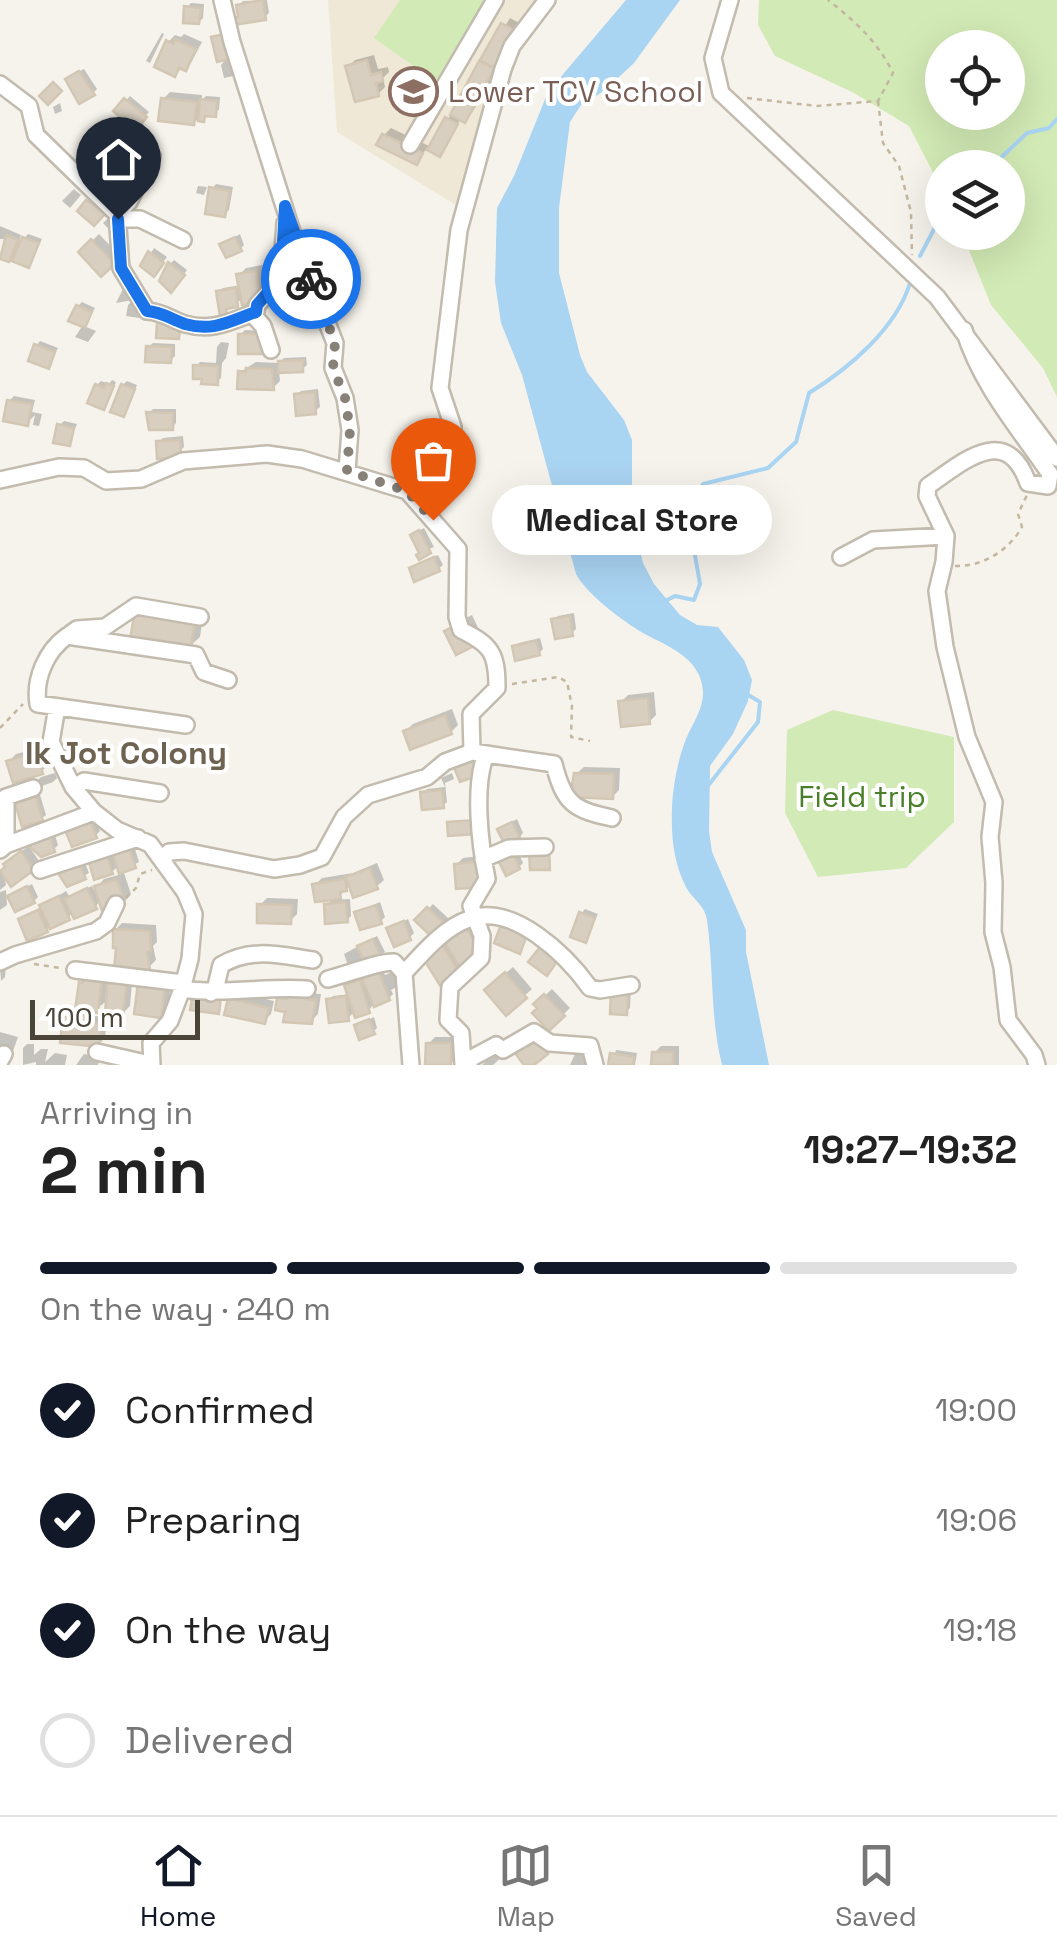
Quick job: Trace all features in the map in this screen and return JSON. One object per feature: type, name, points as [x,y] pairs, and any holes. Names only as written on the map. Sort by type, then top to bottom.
[{"type":"street","points":[[222,0],[285,206],[335,343],[333,368],[345,398],[350,430],[347,471]]},
{"type":"street","points":[[410,144],[496,0]]},
{"type":"street","points":[[407,491],[442,464],[450,451],[453,427],[440,388],[460,230],[502,70],[512,46],[547,0]]},
{"type":"street","points":[[730,0],[713,58],[721,93],[916,276],[964,330],[1057,458]]},
{"type":"street","points":[[0,84],[29,106],[36,135],[118,216],[140,219],[183,240]]},
{"type":"street","points":[[152,156],[118,216],[121,268],[147,311],[162,312],[190,325],[227,326],[256,312]]},
{"type":"street","points":[[271,350],[264,326],[255,317],[257,305],[281,278],[285,206]]},
{"type":"street","points":[[964,330],[973,360],[1050,474],[1048,486],[1028,483],[1022,467],[1011,455],[997,450],[978,452],[928,486],[927,496],[946,536],[937,591],[944,647],[967,737],[994,802],[990,837],[993,932],[1008,1020],[1037,1065]]},
{"type":"street","points":[[1037,433],[1057,441]]},
{"type":"street","points":[[0,480],[59,466],[84,468],[106,481],[141,479],[183,461],[267,454],[347,471],[407,491],[458,549],[457,616],[461,630],[485,642],[497,664],[497,688],[471,714],[479,753],[486,879],[471,906],[482,936],[480,958],[450,987],[448,1020],[461,1033],[466,1064],[496,1045],[502,1050],[534,1032],[550,1043],[590,1046],[595,1065]]},
{"type":"street","points":[[841,557],[874,540],[946,536]]},
{"type":"street","points":[[186,725],[38,704],[40,670],[60,641],[77,629],[105,627],[136,606],[200,616]]},
{"type":"street","points":[[67,636],[196,656],[204,672],[228,680]]},
{"type":"street","points":[[57,707],[50,742],[74,787],[94,812],[117,830],[150,844],[185,892],[194,914],[182,986],[170,1021],[151,1044],[151,1064],[96,1052]]},
{"type":"street","points":[[163,859],[170,852],[184,851],[274,869],[300,865],[322,857],[344,817],[368,795],[427,777],[445,762],[479,753],[554,764],[568,799],[580,812],[612,818]]},
{"type":"street","points":[[74,787],[84,781],[160,794]]},
{"type":"street","points":[[33,788],[6,797],[3,848],[94,812]]},
{"type":"street","points":[[40,870],[138,838]]},
{"type":"street","points":[[482,859],[509,848],[545,847]]},
{"type":"street","points":[[1,962],[96,931],[106,923],[116,904]]},
{"type":"street","points":[[404,973],[430,946],[474,917],[503,917],[536,934],[574,966],[590,988],[631,985]]},
{"type":"street","points":[[211,994],[220,964],[237,955],[255,951],[313,960]]},
{"type":"street","points":[[328,980],[394,962],[404,973],[411,1065]]},
{"type":"street","points":[[75,970],[211,994],[274,986],[307,990]]},
{"type":"path","points":[[828,0],[858,24],[884,54],[893,73],[878,101],[883,143],[900,166],[911,212],[916,276]]},
{"type":"path","points":[[721,93],[817,106],[878,101]]},
{"type":"path","points":[[944,562],[967,566],[1010,547],[1022,527],[1018,514],[1026,500],[1028,483]]},
{"type":"path","points":[[497,688],[558,677],[567,682],[572,706],[571,737],[590,741]]},
{"type":"path","points":[[0,728],[22,704],[38,704]]},
{"type":"path","points":[[116,904],[131,896],[140,874],[154,870],[163,859]]},
{"type":"path","points":[[1,962],[75,970]]},
{"type":"shaded area","name":"Lower TCV School","points":[[328,0],[540,0],[514,31],[459,207],[337,132]]},
{"type":"green space","points":[[400,0],[490,0],[436,82],[374,38]]},
{"type":"green space","points":[[759,0],[1057,0],[1057,397],[1043,368],[991,305],[969,250],[1025,250],[1025,150],[925,150],[925,157],[909,126],[854,93],[775,56],[758,25]]},
{"type":"green space","name":"Field trip","points":[[833,710],[954,737],[954,822],[906,868],[818,877],[785,813],[787,730]]},
{"type":"water","points":[[626,0],[680,0],[634,63],[604,91],[581,105],[570,122],[559,208],[559,273],[587,372],[624,420],[632,440],[632,520],[643,563],[654,584],[680,615],[697,625],[718,627],[744,660],[752,680],[748,701],[733,734],[710,766],[709,831],[712,852],[746,930],[746,952],[769,1065],[722,1065],[707,920],[682,879],[674,849],[673,790],[683,747],[702,701],[699,675],[680,654],[604,605],[576,574],[522,375],[501,323],[495,282],[497,208],[548,92]]},
{"type":"building","points":[[263,0],[266,20],[233,25],[232,18],[238,17],[236,5]]},
{"type":"building","points":[[184,6],[201,8],[199,24],[183,23]]},
{"type":"building","points":[[501,23],[518,32],[497,69],[480,60]]},
{"type":"building","points":[[228,33],[234,58],[217,62],[211,37]]},
{"type":"building","points":[[175,39],[196,49],[186,71],[179,68],[175,77],[154,67],[166,40],[173,44]]},
{"type":"building","points":[[367,60],[371,75],[381,72],[383,81],[376,83],[379,96],[355,102],[345,66]]},
{"type":"building","points":[[479,61],[494,69],[465,123],[450,115]]},
{"type":"building","points":[[79,71],[95,95],[79,104],[65,79]]},
{"type":"building","points":[[53,82],[62,91],[48,105],[39,96]]},
{"type":"building","points":[[124,98],[147,117],[136,131],[113,111]]},
{"type":"building","points":[[161,98],[197,102],[194,125],[158,121]]},
{"type":"building","points":[[200,99],[217,101],[216,117],[205,116],[204,122],[198,121]]},
{"type":"building","points":[[445,117],[458,124],[440,157],[427,150]]},
{"type":"building","points":[[382,134],[423,153],[417,165],[376,145]]},
{"type":"building","points":[[209,187],[230,191],[225,217],[205,214]]},
{"type":"building","points":[[86,200],[106,213],[94,226],[77,211]]},
{"type":"building","points":[[6,235],[18,240],[9,262],[0,259]]},
{"type":"building","points":[[22,237],[39,243],[29,268],[12,261]]},
{"type":"building","points":[[235,237],[242,251],[226,258],[219,244]]},
{"type":"building","points":[[91,239],[115,264],[101,277],[78,252]]},
{"type":"building","points":[[148,251],[164,263],[154,277],[140,266]]},
{"type":"building","points":[[168,262],[185,275],[171,293],[159,281]]},
{"type":"building","points":[[256,271],[261,302],[242,305],[236,274]]},
{"type":"building","points":[[236,288],[238,307],[226,309],[227,315],[220,317],[216,291]]},
{"type":"building","points":[[76,305],[92,312],[85,328],[68,321]]},
{"type":"building","points":[[157,322],[180,323],[179,339],[156,338]]},
{"type":"building","points":[[238,334],[265,334],[265,354],[238,354]]},
{"type":"building","points":[[34,344],[55,352],[49,369],[28,361]]},
{"type":"building","points":[[146,346],[172,347],[171,363],[145,362]]},
{"type":"building","points":[[303,360],[303,372],[278,373],[278,361]]},
{"type":"building","points":[[193,365],[218,366],[218,385],[193,379]]},
{"type":"building","points":[[246,368],[272,369],[274,390],[237,389],[238,371],[246,372]]},
{"type":"building","points":[[106,383],[114,386],[104,410],[87,403],[95,384],[104,388]]},
{"type":"building","points":[[121,384],[135,389],[124,417],[110,412]]},
{"type":"building","points":[[315,392],[316,414],[296,416],[294,394]]},
{"type":"building","points":[[7,400],[32,404],[28,426],[3,421]]},
{"type":"building","points":[[146,412],[173,413],[173,430],[149,430]]},
{"type":"building","points":[[57,424],[74,428],[70,446],[53,443]]},
{"type":"building","points":[[180,440],[181,454],[157,459],[156,441]]},
{"type":"building","points":[[419,530],[431,553],[419,560],[410,535]]},
{"type":"building","points":[[434,557],[440,571],[414,582],[409,568]]},
{"type":"building","points":[[135,610],[195,619],[191,649],[130,640]]},
{"type":"building","points":[[570,616],[573,636],[555,639],[551,619]]},
{"type":"building","points":[[465,621],[476,645],[456,655],[444,631]]},
{"type":"building","points":[[536,641],[540,655],[515,661],[512,646]]},
{"type":"building","points":[[648,698],[650,724],[621,727],[618,701]]},
{"type":"building","points":[[445,715],[452,734],[410,750],[403,731]]},
{"type":"building","points":[[36,752],[43,774],[13,783],[6,761]]},
{"type":"building","points":[[474,758],[480,775],[460,782],[453,765]]},
{"type":"building","points":[[574,773],[614,774],[613,799],[570,797]]},
{"type":"building","points":[[442,790],[444,808],[422,810],[420,792]]},
{"type":"building","points":[[36,797],[43,821],[22,827],[15,803]]},
{"type":"building","points":[[476,820],[477,834],[448,836],[447,822]]},
{"type":"building","points":[[90,821],[97,838],[72,847],[65,830]]},
{"type":"building","points":[[512,822],[521,840],[506,847],[497,829]]},
{"type":"building","points":[[50,834],[55,852],[41,857],[26,843]]},
{"type":"building","points":[[129,848],[136,868],[119,874],[113,854]]},
{"type":"building","points":[[529,849],[549,849],[550,870],[530,870]]},
{"type":"building","points":[[21,851],[34,870],[11,887],[0,871]]},
{"type":"building","points":[[513,853],[520,869],[506,876],[498,860]]},
{"type":"building","points":[[107,856],[113,874],[94,880],[89,862]]},
{"type":"building","points":[[78,860],[86,879],[67,887],[56,870]]},
{"type":"building","points":[[482,861],[484,887],[456,889],[454,864]]},
{"type":"building","points":[[370,868],[378,889],[353,898],[346,877]]},
{"type":"building","points":[[117,879],[125,904],[102,911],[94,886]]},
{"type":"building","points":[[345,879],[347,891],[340,892],[341,899],[315,902],[312,884]]},
{"type":"building","points":[[27,886],[35,903],[15,912],[7,896]]},
{"type":"building","points":[[87,888],[97,909],[74,919],[64,899]]},
{"type":"building","points":[[59,896],[70,920],[50,929],[39,905]]},
{"type":"building","points":[[346,902],[348,922],[325,924],[324,904]]},
{"type":"building","points":[[257,904],[292,905],[291,924],[257,923]]},
{"type":"building","points":[[376,905],[382,924],[360,930],[354,912]]},
{"type":"building","points":[[427,907],[447,926],[434,939],[414,920]]},
{"type":"building","points":[[38,910],[48,932],[27,941],[18,919]]},
{"type":"building","points":[[579,912],[595,918],[586,943],[570,937]]},
{"type":"building","points":[[404,921],[411,940],[394,947],[386,928]]},
{"type":"building","points":[[502,922],[528,932],[520,954],[494,943]]},
{"type":"building","points":[[466,927],[483,955],[461,969],[444,941]]},
{"type":"building","points":[[113,929],[150,931],[150,969],[114,970]]},
{"type":"building","points":[[373,939],[382,959],[366,966],[357,946]]},
{"type":"building","points":[[443,946],[461,975],[441,987],[423,958]]},
{"type":"building","points":[[540,947],[558,960],[547,976],[528,962]]},
{"type":"building","points":[[85,972],[102,975],[98,1013],[75,1010],[79,982],[83,983]]},
{"type":"building","points":[[379,972],[390,1000],[374,1007],[362,979]]},
{"type":"building","points":[[505,972],[527,998],[506,1016],[484,990]]},
{"type":"building","points":[[108,977],[127,979],[123,1016],[105,1014]]},
{"type":"building","points":[[360,980],[370,1013],[355,1018],[344,985]]},
{"type":"building","points":[[138,983],[165,986],[161,1018],[134,1014]]},
{"type":"building","points":[[289,989],[306,992],[305,999],[316,1000],[312,1024],[283,1022],[285,1012],[275,1010],[277,998],[287,999]]},
{"type":"building","points":[[611,990],[628,991],[627,1015],[610,1014]]},
{"type":"building","points":[[193,993],[221,996],[219,1014],[190,1010]]},
{"type":"building","points":[[544,994],[565,1016],[549,1031],[532,1013],[537,1008],[533,1004]]},
{"type":"building","points":[[346,996],[349,1021],[329,1023],[326,999]]},
{"type":"building","points":[[228,998],[269,1008],[265,1024],[224,1015]]},
{"type":"building","points":[[77,1014],[90,1016],[89,1022],[101,1024],[99,1047],[60,1043],[63,1017],[76,1018]]},
{"type":"building","points":[[369,1019],[375,1034],[359,1040],[354,1025]]},
{"type":"building","points":[[535,1037],[548,1054],[534,1065],[524,1065],[515,1053]]},
{"type":"building","points":[[426,1043],[451,1043],[451,1065],[425,1065]]},
{"type":"building","points":[[652,1052],[673,1052],[673,1065],[651,1065]]},
{"type":"building","points":[[610,1053],[634,1057],[633,1065],[608,1065]]},
{"type":"waterway","points":[[1009,150],[1027,133],[1049,128],[1057,119]]},
{"type":"waterway","points":[[920,256],[925,246]]},
{"type":"waterway","points":[[665,601],[675,596],[694,600],[700,584],[687,510],[703,484],[768,468],[796,442],[809,393],[839,372],[882,332],[910,283]]},
{"type":"waterway","points":[[707,787],[758,722],[760,702],[745,693]]},
{"type":"way so far","points":[[311,279],[335,343],[333,368],[345,398],[350,430],[347,471],[407,491],[433,520]]},
{"type":"place","name":"Lower TCV School","points":[[413,91]]},
{"type":"place","name":"Medical Store","points":[[433,520]]},
{"type":"district","name":"Ik Jot Colony","points":[[126,753]]},
{"type":"route","points":[[118,219],[121,268],[147,311],[162,312],[190,325],[227,326],[256,312],[257,305],[281,278],[285,206],[311,279]]}]
